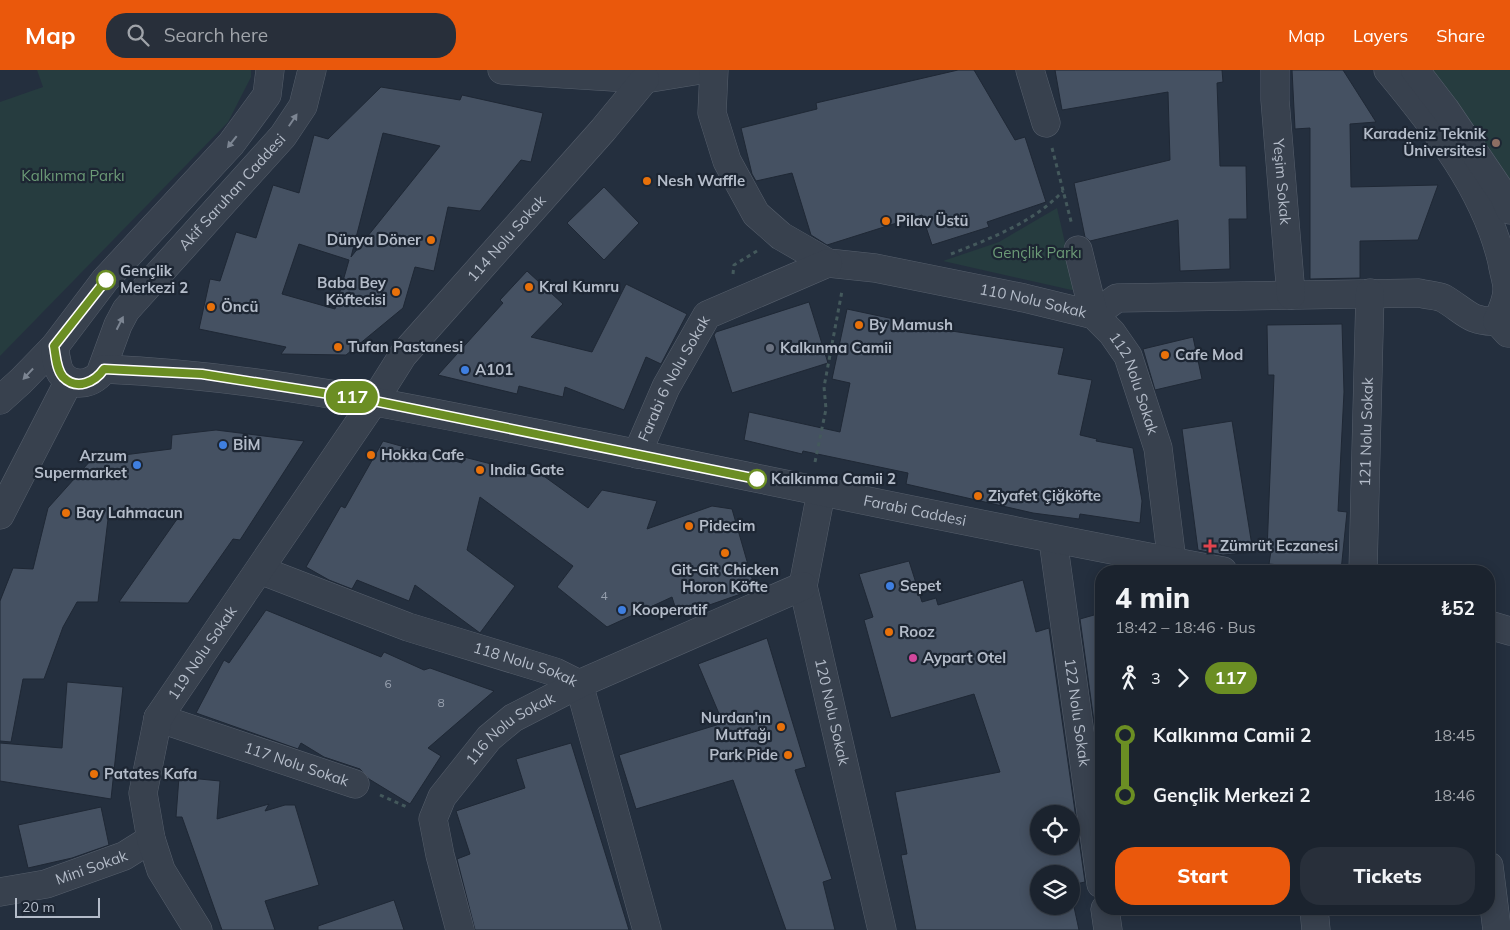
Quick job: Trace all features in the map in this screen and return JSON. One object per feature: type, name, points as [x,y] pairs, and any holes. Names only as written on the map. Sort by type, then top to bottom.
[{"type":"street","points":[[0,400],[54,346],[106,280],[232,144],[267,95],[270,70]]},
{"type":"street","points":[[502,70],[645,79],[700,70]]},
{"type":"street","name":"110 Nolu Sokak","points":[[714,70],[712,114],[727,161],[756,214],[781,236],[838,264],[875,268],[997,292],[1094,315],[1117,298],[1419,293],[1442,297],[1461,313],[1504,328]]},
{"type":"street","points":[[1030,70],[1046,123]]},
{"type":"street","name":"Yeşim Sokak","points":[[1275,70],[1275,100],[1292,295]]},
{"type":"street","points":[[1388,70],[1436,128],[1472,188],[1496,236],[1507,288],[1504,307],[1504,328]]},
{"type":"street","points":[[1415,70],[1504,196],[1510,210]]},
{"type":"street","name":"Akif Saruhan Caddesi","points":[[104,369],[118,324],[126,310],[283,136],[303,106],[315,72]]},
{"type":"street","name":"114 Nolu Sokak","points":[[374,401],[403,355],[603,130],[645,79]]},
{"type":"street","points":[[1078,250],[1094,315]]},
{"type":"street","name":"Farabi 6 Nolu Sokak","points":[[637,454],[666,387],[707,315],[838,264]]},
{"type":"street","name":"121 Nolu Sokak","points":[[1363,565],[1370,293]]},
{"type":"street","name":"112 Nolu Sokak","points":[[1094,315],[1112,333],[1128,356],[1158,448],[1172,562]]},
{"type":"street","points":[[54,346],[58,367],[69,381],[83,384],[96,380],[104,369]]},
{"type":"street","name":"Farabi Caddesi","points":[[104,369],[202,374],[374,401],[637,454],[818,480],[1053,540],[1189,565]]},
{"type":"street","points":[[0,515],[7,484],[69,381]]},
{"type":"street","name":"119 Nolu Sokak","points":[[198,930],[161,870],[151,839],[143,793],[158,718],[374,401]]},
{"type":"street","name":"120 Nolu Sokak","points":[[818,480],[803,586],[882,930]]},
{"type":"street","name":"122 Nolu Sokak","points":[[1053,540],[1095,841]]},
{"type":"street","name":"118 Nolu Sokak","points":[[260,570],[408,627],[556,672],[579,684],[647,930]]},
{"type":"street","name":"116 Nolu Sokak","points":[[433,819],[442,797],[489,738],[513,718],[579,684],[803,586]]},
{"type":"street","points":[[1495,627],[1510,631]]},
{"type":"street","name":"117 Nolu Sokak","points":[[158,718],[355,784]]},
{"type":"street","points":[[433,819],[440,855],[460,930]]},
{"type":"street","name":"Mini Sokak","points":[[0,892],[46,884],[124,856],[151,839]]},
{"type":"street","points":[[1495,914],[1497,930]]},
{"type":"street","points":[[1106,915],[1108,930]]},
{"type":"street","points":[[1315,915],[1316,930]]},
{"type":"path","points":[[1046,123],[1078,250]]},
{"type":"path","points":[[948,255],[1003,234],[1052,203],[1063,191]]},
{"type":"path","points":[[818,480],[826,409],[824,386],[838,264]]},
{"type":"path","name":"117 Nolu Sokak","points":[[355,784],[433,819]]},
{"type":"green space","name":"Kalkınma Parkı","points":[[37,70],[251,70],[251,77],[228,122],[0,356],[0,102],[43,87]]},
{"type":"green space","name":"Karadeniz Teknik Üniversitesi","points":[[1429,70],[1510,70],[1510,181]]},
{"type":"green space","name":"Gençlik Parkı","points":[[1057,208],[1076,291],[943,261],[999,242]]},
{"type":"building","points":[[958,70],[974,70],[1015,140],[1025,137],[1046,202],[987,222],[989,227],[932,245],[922,215],[827,245],[811,235],[792,173],[756,181],[752,174],[741,128],[817,109],[816,103]]},
{"type":"building","points":[[1055,70],[1222,70],[1223,82],[1217,83],[1220,166],[1246,166],[1247,219],[1229,219],[1230,269],[1180,271],[1178,220],[1090,241],[1085,237],[1074,183],[1170,160],[1168,92],[1062,110]]},
{"type":"building","points":[[1292,70],[1343,70],[1376,122],[1350,124],[1351,187],[1438,185],[1418,240],[1360,241],[1360,278],[1310,279],[1310,128],[1295,129]]},
{"type":"building","points":[[381,87],[460,100],[462,95],[543,113],[531,162],[521,160],[480,211],[448,207],[434,271],[415,267],[403,308],[346,355],[281,354],[286,347],[199,329],[210,279],[220,281],[236,232],[256,238],[273,185],[299,193],[314,135],[328,139]],"holes":[[[383,133],[440,146],[351,257]],[[299,244],[349,260],[335,309],[282,294]]]},
{"type":"building","points":[[604,187],[639,223],[604,260],[567,223]]},
{"type":"building","points":[[527,271],[563,304],[531,337],[592,352],[626,284],[687,314],[661,364],[646,357],[624,410],[565,387],[563,397],[519,386],[517,394],[438,375],[503,303],[500,300]]},
{"type":"building","name":"Kalkınma Camii","points":[[809,302],[828,363],[732,393],[714,335],[716,332]]},
{"type":"building","points":[[847,309],[945,330],[1064,348],[1058,374],[1092,380],[1080,435],[1097,439],[1096,441],[1133,448],[1142,501],[1140,523],[1080,514],[1079,519],[1033,513],[906,484],[908,473],[803,451],[802,454],[744,440],[749,412],[840,432],[850,383],[832,379]]},
{"type":"building","points":[[1342,324],[1344,392],[1338,511],[1347,512],[1342,565],[1269,564],[1271,551],[1267,551],[1274,375],[1268,375],[1267,325]]},
{"type":"building","points":[[1193,337],[1202,379],[1155,390],[1143,349]]},
{"type":"building","points":[[1232,421],[1253,552],[1223,555],[1198,550],[1182,429]]},
{"type":"building","points":[[216,430],[304,441],[240,540],[233,539],[188,603],[119,602],[182,512],[109,511],[98,602],[77,602],[63,627],[44,679],[23,679],[11,742],[0,741],[0,601],[13,568],[33,569],[48,508],[92,459],[171,449],[172,435]]},
{"type":"building","points":[[383,441],[462,463],[464,457],[530,474],[534,469],[588,508],[602,490],[657,501],[647,529],[712,506],[732,509],[755,589],[678,616],[672,597],[607,627],[557,587],[573,566],[480,497],[467,550],[515,586],[480,633],[415,585],[409,601],[357,580],[352,589],[329,580],[306,567],[341,506],[345,508]]},
{"type":"building","points":[[909,561],[922,602],[936,598],[938,605],[1023,580],[1036,632],[1049,628],[1074,805],[1030,805],[1030,855],[1080,855],[1080,847],[1085,882],[1080,883],[1080,865],[1030,865],[1030,915],[1076,915],[1079,930],[916,930],[901,855],[907,854],[895,792],[1000,772],[974,694],[891,718],[864,620],[873,617],[859,574]]},
{"type":"building","points":[[266,610],[381,657],[384,652],[424,670],[430,668],[494,691],[428,748],[441,756],[410,804],[369,779],[360,769],[324,757],[301,743],[298,749],[196,713],[224,660],[229,663]]},
{"type":"building","points":[[1095,615],[1095,729],[1080,619]]},
{"type":"building","points":[[767,638],[806,767],[795,770],[832,879],[823,882],[835,930],[786,930],[733,780],[636,809],[619,755],[723,723],[698,664]]},
{"type":"building","points":[[67,682],[123,687],[111,799],[0,781],[0,743],[62,748]]},
{"type":"building","points":[[571,743],[629,930],[475,930],[457,859],[470,854],[456,811],[525,788],[516,759]]},
{"type":"building","points":[[179,777],[220,781],[217,819],[269,804],[265,811],[285,805],[295,805],[319,885],[265,901],[275,930],[222,930],[182,817],[176,817]]},
{"type":"building","points":[[101,807],[109,845],[72,858],[28,868],[18,825]]},
{"type":"building","points":[[394,900],[404,930],[318,930],[318,926]]},
{"type":"bus line","name":"117","points":[[106,280],[54,346],[58,367],[64,377],[76,384],[96,380],[104,369],[202,374],[374,401],[757,479]]},
{"type":"place","name":"Karadeniz Teknik Üniversitesi","points":[[1496,143]]},
{"type":"place","name":"Nesh Waffle","points":[[647,181]]},
{"type":"place","name":"Pilav Üstü","points":[[886,221]]},
{"type":"place","name":"Dünya Döner","points":[[431,240]]},
{"type":"place","name":"Gençlik Merkezi 2","points":[[106,280]]},
{"type":"place","name":"Kral Kumru","points":[[529,287]]},
{"type":"place","name":"Baba Bey Köftecisi","points":[[396,292]]},
{"type":"place","name":"Öncü","points":[[211,307]]},
{"type":"place","name":"By Mamush","points":[[859,325]]},
{"type":"place","name":"Tufan Pastanesi","points":[[338,347]]},
{"type":"place","name":"Kalkınma Camii","points":[[770,348]]},
{"type":"place","name":"Cafe Mod","points":[[1165,355]]},
{"type":"place","name":"A101","points":[[465,370]]},
{"type":"place","name":"BİM","points":[[223,445]]},
{"type":"place","name":"Hokka Cafe","points":[[371,455]]},
{"type":"place","name":"Arzum Supermarket","points":[[137,465]]},
{"type":"place","name":"India Gate","points":[[480,470]]},
{"type":"place","name":"Kalkınma Camii 2","points":[[757,479]]},
{"type":"place","name":"Ziyafet Çiğköfte","points":[[978,496]]},
{"type":"place","name":"Bay Lahmacun","points":[[66,513]]},
{"type":"place","name":"Pidecim","points":[[689,526]]},
{"type":"place","name":"Zümrüt Eczanesi","points":[[1210,546]]},
{"type":"place","name":"Git-Git Chicken Horon Köfte","points":[[725,553]]},
{"type":"place","name":"Sepet","points":[[890,586]]},
{"type":"place","name":"Kooperatif","points":[[622,610]]},
{"type":"place","name":"Rooz","points":[[889,632]]},
{"type":"place","name":"Aypart Otel","points":[[913,658]]},
{"type":"place","name":"Nurdan'ın Mutfağı","points":[[781,727]]},
{"type":"place","name":"Park Pide","points":[[788,755]]},
{"type":"place","name":"Patates Kafa","points":[[94,774]]}]
